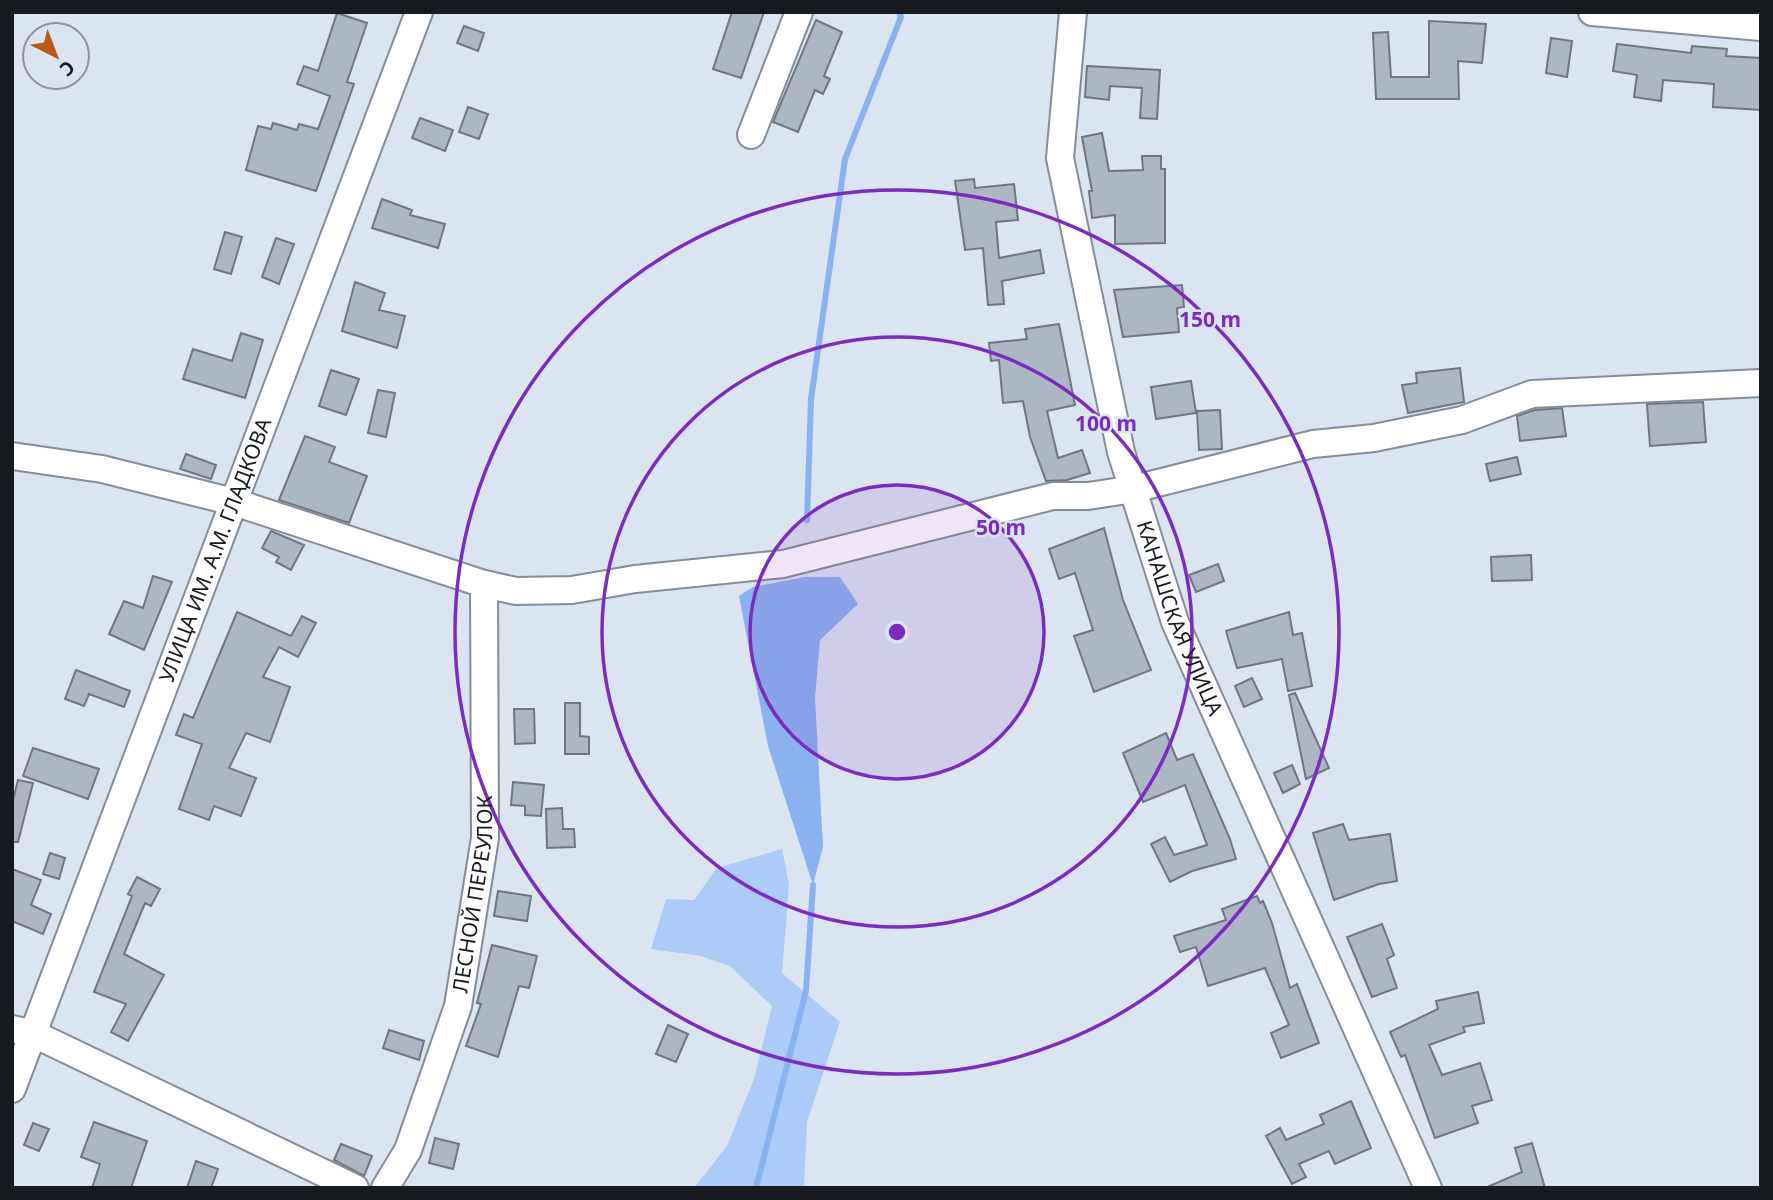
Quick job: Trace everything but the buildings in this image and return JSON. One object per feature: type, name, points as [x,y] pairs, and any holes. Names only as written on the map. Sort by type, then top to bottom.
[{"type":"street","points":[[751,135],[799,12]]},
{"type":"street","name":"КАНАШСКАЯ УЛИЦА","points":[[1073,12],[1060,158],[1121,452],[1175,622],[1428,1188]]},
{"type":"street","points":[[1592,12],[1761,27]]},
{"type":"street","name":"УЛИЦА ИМ. А.М. ГЛАДКОВА","points":[[12,1089],[23,1032],[234,502],[411,14]]},
{"type":"street","points":[[12,456],[102,469],[234,502],[484,584],[516,591],[572,590],[646,578],[783,564],[1053,496],[1134,489],[1313,444],[1374,438],[1462,420],[1532,394],[1761,383]]},
{"type":"street","name":"ЛЕСНОЙ ПЕРЕУЛОК","points":[[385,1188],[408,1150],[458,1006],[485,838],[484,584]]},
{"type":"street","points":[[23,1032],[355,1188]]},
{"type":"shaded area","points":[[805,577],[840,577],[858,604],[820,640],[815,698],[823,847],[813,885],[768,746],[739,596],[753,587]]},
{"type":"shaded area","points":[[782,849],[789,884],[782,973],[840,1022],[807,1122],[804,1188],[694,1188],[727,1146],[754,1079],[772,1006],[730,966],[701,956],[651,949],[666,899],[694,900],[717,868]]},
{"type":"waterway","points":[[807,520],[811,399],[845,159],[901,17],[899,12]]},
{"type":"waterway","points":[[756,1188],[806,991],[813,885]]}]
